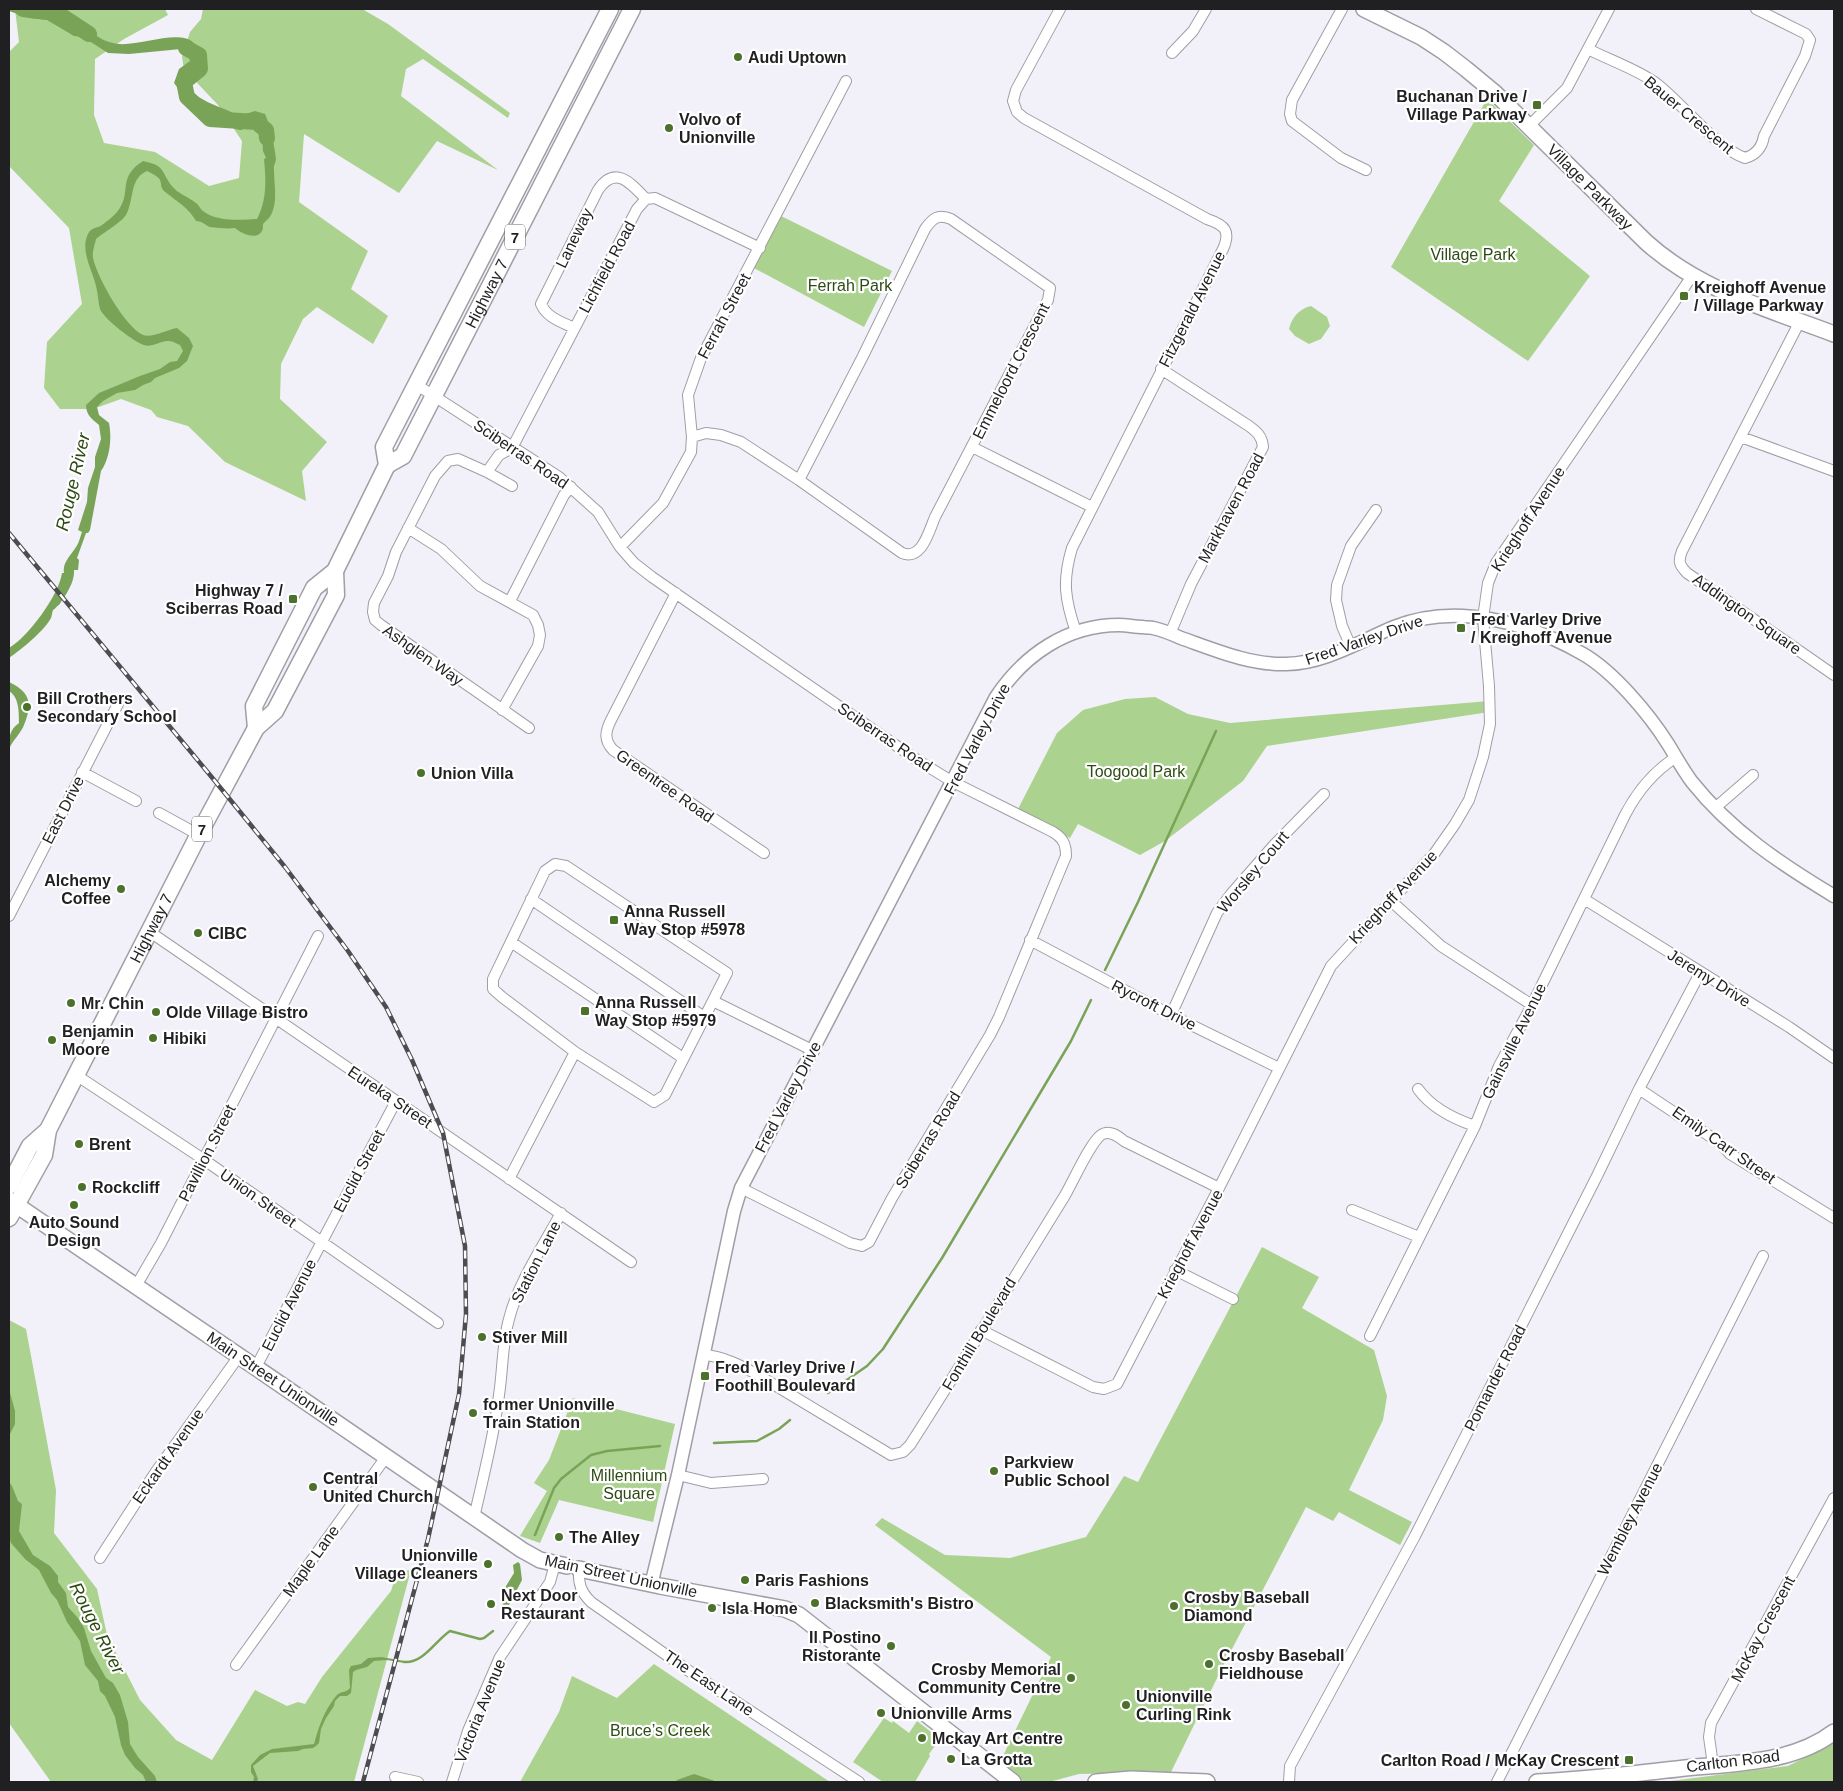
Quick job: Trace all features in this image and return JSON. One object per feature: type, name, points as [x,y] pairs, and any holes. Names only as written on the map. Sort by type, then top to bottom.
[{"type":"main road","name":"Highway 7","points":[[387,465],[384,447],[610,9]]},
{"type":"main road","name":"Highway 7","points":[[256,728],[254,706],[314,588],[335,571],[387,465],[402,456],[632,9]]},
{"type":"main road","name":"Village Parkway","points":[[1364,9],[1421,37],[1444,52],[1495,92],[1646,242],[1672,264],[1723,292],[1834,334]]},
{"type":"main road","name":"Highway 7","points":[[11,1208],[44,1155],[48,1130],[198,836],[256,728],[275,711],[336,595],[335,571]]},
{"type":"main road","name":"Highway 7","points":[[9,1186],[30,1146],[48,1130]]},
{"type":"main road","name":"Main Street Unionville","points":[[11,1208],[136,1286],[531,1556],[567,1567],[785,1609],[799,1616],[1013,1782]]},
{"type":"main road","name":"Carlton Road","points":[[1536,1782],[1582,1780],[1769,1759],[1811,1747],[1834,1732]]},
{"type":"main road","points":[[1096,1782],[1131,1779],[1207,1782]]},
{"type":"street","name":"Fitzgerald Avenue","points":[[1060,9],[1016,90],[1013,101],[1017,112],[1060,138],[1208,219],[1219,223],[1226,230],[1226,242],[1079,531],[1067,564],[1066,601],[1076,632]]},
{"type":"street","points":[[1172,53],[1188,38],[1206,9]]},
{"type":"street","points":[[1342,9],[1292,100],[1290,114],[1292,121],[1341,158],[1366,170]]},
{"type":"street","points":[[1529,126],[1567,88],[1610,9]]},
{"type":"street","name":"Bauer Crescent","points":[[1588,49],[1655,82],[1722,144],[1736,155],[1745,158],[1757,152],[1761,147],[1764,136],[1805,56],[1810,40],[1806,34],[1756,9]]},
{"type":"street","name":"Ferrah Street","points":[[620,546],[663,504],[691,452],[692,437],[688,395],[701,358],[846,81]]},
{"type":"street","name":"Laneway","points":[[574,328],[550,316],[541,304],[598,190],[604,181],[612,177],[620,178],[629,183],[646,199]]},
{"type":"street","points":[[646,199],[655,198],[760,248]]},
{"type":"street","name":"Lichfield Road","points":[[512,448],[637,209],[646,199]]},
{"type":"street","name":"Emmeloord Crescent","points":[[692,437],[706,433],[721,434],[741,442],[799,480],[902,553],[907,555],[916,553],[924,543],[935,517],[1048,300],[1050,288],[951,219],[938,216],[930,222],[799,480]]},
{"type":"street","name":"Krieghoff Avenue","points":[[981,1330],[1093,1388],[1104,1389],[1112,1387],[1120,1379],[1331,966],[1434,854],[1469,800],[1483,757],[1490,724],[1489,686],[1483,618],[1488,583],[1496,563],[1692,276]]},
{"type":"street","name":"Addington Square","points":[[1800,321],[1682,550],[1679,563],[1687,573],[1834,675]]},
{"type":"street","name":"Markhaven Road","points":[[1161,369],[1249,426],[1259,434],[1263,447],[1191,584],[1170,634]]},
{"type":"street","name":"Sciberras Road","points":[[416,385],[559,477],[598,512],[620,546],[634,563],[676,594],[909,755],[953,782],[1053,832],[1061,837],[1066,846],[1066,856],[990,1036],[892,1198],[869,1242],[862,1246],[850,1243],[741,1188]]},
{"type":"street","points":[[1741,437],[1834,471]]},
{"type":"street","points":[[487,472],[499,455],[512,448]]},
{"type":"street","points":[[972,448],[1092,508]]},
{"type":"street","name":"Ashglen Way","points":[[512,486],[458,459],[448,461],[435,476],[396,552],[388,576],[374,603],[373,612],[375,620],[381,626],[528,728]]},
{"type":"street","points":[[510,601],[564,495],[570,487]]},
{"type":"street","points":[[1351,647],[1342,626],[1336,600],[1338,586],[1351,546],[1376,510]]},
{"type":"street","points":[[408,528],[441,549],[480,586],[533,615],[540,634],[538,646],[502,710]]},
{"type":"street","name":"Greentree Road","points":[[676,594],[611,720],[605,738],[613,750],[764,853]]},
{"type":"street","name":"Fred Varley Drive","points":[[651,1584],[678,1475],[734,1211],[741,1188],[814,1051],[977,733],[1006,682],[1037,652],[1064,636],[1095,627],[1129,625],[1152,628],[1247,661],[1285,664],[1313,661],[1413,620],[1445,616],[1483,618],[1530,628],[1586,656],[1603,669],[1632,697],[1669,745],[1675,758],[1692,782],[1733,826],[1767,853],[1834,896]]},
{"type":"street","name":"East Drive","points":[[9,916],[118,704]]},
{"type":"street","name":"Gainsville Avenue","points":[[1370,1336],[1475,1126],[1495,1075],[1532,1005],[1631,804],[1653,775],[1675,758]]},
{"type":"street","points":[[82,772],[136,801]]},
{"type":"street","points":[[1715,808],[1753,775]]},
{"type":"street","name":"Worsley Court","points":[[1171,1015],[1217,913],[1274,845],[1324,794]]},
{"type":"street","points":[[159,813],[198,836]]},
{"type":"street","points":[[555,864],[566,866],[726,973],[665,1095],[654,1102],[575,1052],[493,989],[492,979],[510,942],[545,871],[555,864]]},
{"type":"street","points":[[532,899],[704,1017]]},
{"type":"street","name":"Jeremy Drive","points":[[1584,899],[1834,1058]]},
{"type":"street","points":[[1390,901],[1441,946],[1532,1005]]},
{"type":"street","name":"Eureka Street","points":[[150,932],[276,1018],[320,1051],[631,1262]]},
{"type":"street","name":"Pavillion Street","points":[[136,1286],[161,1243],[318,936]]},
{"type":"street","name":"Rycroft Drive","points":[[1030,940],[1171,1015],[1279,1068]]},
{"type":"street","points":[[510,942],[684,1058]]},
{"type":"street","name":"Pomander Road","points":[[1289,1782],[1290,1766],[1415,1536],[1639,1089],[1700,973]]},
{"type":"street","points":[[713,1000],[814,1051]]},
{"type":"street","points":[[509,1179],[575,1052]]},
{"type":"street","name":"Union Street","points":[[76,1075],[203,1159],[438,1324]]},
{"type":"street","points":[[1418,1089],[1426,1099],[1438,1108],[1475,1126]]},
{"type":"street","name":"Emily Carr Street","points":[[1639,1089],[1720,1143],[1730,1154],[1834,1218]]},
{"type":"street","name":"Euclid Street","points":[[321,1242],[396,1101]]},
{"type":"street","name":"Fonthill Boulevard","points":[[704,1355],[743,1367],[758,1375],[891,1456],[903,1452],[910,1445],[1068,1190],[1092,1144],[1102,1134],[1108,1132],[1117,1136],[1124,1142],[1219,1188]]},
{"type":"street","points":[[1352,1210],[1419,1237]]},
{"type":"street","name":"Station Lane","points":[[474,1518],[490,1446],[499,1394],[504,1338],[509,1318],[523,1283],[561,1213]]},
{"type":"street","name":"Euclid Avenue","points":[[256,1368],[321,1242]]},
{"type":"street","name":"Wembley Avenue","points":[[1496,1782],[1763,1256]]},
{"type":"street","points":[[1175,1270],[1233,1299]]},
{"type":"street","name":"Eckardt Avenue","points":[[100,1558],[155,1473],[239,1356]]},
{"type":"street","name":"Maple Lane","points":[[236,1664],[386,1457]]},
{"type":"street","points":[[678,1475],[711,1483],[763,1479]]},
{"type":"street","name":"McKay Crescent","points":[[1713,1765],[1709,1737],[1711,1723],[1834,1498]]},
{"type":"street","name":"Victoria Avenue","points":[[452,1782],[468,1732],[500,1657],[550,1582],[567,1567]]},
{"type":"street","name":"The East Lane","points":[[567,1567],[578,1582],[582,1594],[591,1602],[689,1671],[859,1782]]},
{"type":"street","points":[[395,1777],[418,1782]]},
{"type":"green space","points":[[15,9],[165,9],[168,15],[124,39],[95,59],[94,115],[104,143],[155,152],[209,186],[239,178],[242,141],[218,105],[184,69],[182,57],[190,32],[201,19],[203,9],[362,9],[388,24],[510,113],[508,118],[423,59],[406,69],[401,96],[498,170],[437,141],[399,193],[304,134],[299,202],[368,251],[351,289],[388,316],[373,344],[317,307],[303,319],[281,364],[280,399],[327,442],[302,471],[306,501],[225,462],[188,426],[157,417],[151,410],[121,399],[93,409],[60,409],[44,388],[47,342],[82,304],[69,228],[9,166],[9,52],[19,42]]},
{"type":"green space","name":"Village Park","points":[[1487,99],[1534,145],[1499,201],[1590,276],[1528,361],[1391,267]]},
{"type":"green space","name":"Ferrah Park","points":[[779,215],[892,271],[864,327],[752,267]]},
{"type":"green space","points":[[1311,306],[1327,317],[1330,326],[1321,339],[1309,344],[1295,336],[1289,329],[1297,314]]},
{"type":"green space","name":"Toogood Park","points":[[1155,697],[1188,714],[1230,723],[1489,701],[1489,712],[1267,746],[1243,781],[1165,841],[1140,855],[1078,824],[1070,838],[1017,811],[1057,733],[1083,710],[1125,699]]},
{"type":"green space","points":[[1262,1247],[1319,1277],[1302,1308],[1374,1350],[1387,1396],[1383,1420],[1349,1490],[1412,1522],[1400,1545],[1339,1512],[1333,1521],[1306,1507],[1220,1672],[1171,1772],[1079,1774],[1049,1782],[1024,1782],[1001,1760],[1051,1657],[875,1525],[882,1518],[945,1555],[1010,1558],[1086,1537],[1124,1476],[1138,1482]]},
{"type":"green space","points":[[9,1320],[26,1329],[56,1490],[54,1533],[97,1589],[107,1635],[140,1700],[176,1740],[212,1760],[255,1690],[287,1706],[298,1702],[305,1704],[322,1677],[391,1591],[397,1572],[411,1570],[354,1782],[51,1782],[9,1723]]},
{"type":"green space","name":"Millennium Square","points":[[573,1398],[675,1424],[653,1522],[559,1500],[540,1543],[520,1536],[547,1491],[534,1483],[549,1460]]},
{"type":"green space","name":"Bruce’s Creek","points":[[654,1664],[830,1782],[520,1782],[559,1712],[572,1676],[617,1698]]},
{"type":"green space","points":[[884,1718],[892,1723],[893,1721],[909,1733],[917,1721],[940,1739],[929,1754],[930,1756],[915,1782],[883,1782],[853,1762]]},
{"type":"green space","points":[[1834,1743],[1834,1782],[1663,1782],[1788,1766]]},
{"type":"shaded area","points":[[9,9],[55,9],[68,21],[72,19],[85,22],[98,36],[113,43],[125,44],[169,38],[183,38],[193,42],[198,52],[198,69],[189,73],[185,78],[188,86],[200,98],[239,116],[255,111],[265,114],[272,136],[276,159],[273,210],[263,224],[260,234],[253,236],[244,234],[235,228],[210,227],[196,221],[186,208],[163,190],[160,180],[147,171],[135,183],[125,216],[96,239],[93,258],[100,277],[113,301],[128,322],[136,330],[147,336],[177,328],[189,338],[193,346],[187,361],[179,368],[155,378],[135,390],[117,393],[97,407],[99,415],[109,423],[110,448],[101,471],[90,530],[86,533],[77,558],[79,560],[78,570],[74,570],[70,588],[59,605],[53,610],[48,623],[32,640],[9,658],[9,648],[25,635],[42,615],[49,603],[60,582],[62,573],[64,573],[66,562],[77,545],[82,532],[78,530],[87,502],[88,488],[101,439],[99,425],[88,414],[86,405],[99,393],[160,369],[170,362],[177,361],[183,351],[180,345],[170,341],[150,346],[139,343],[120,330],[103,313],[100,309],[96,286],[87,259],[85,245],[89,232],[102,225],[117,212],[122,205],[130,173],[143,161],[159,167],[174,188],[196,203],[209,215],[229,220],[257,219],[263,205],[264,159],[266,158],[263,151],[262,132],[253,119],[246,123],[242,130],[239,130],[221,124],[200,109],[190,110],[185,97],[174,83],[179,69],[190,61],[187,51],[181,49],[129,54],[108,53],[83,37],[74,36],[47,20],[29,18],[9,11]]},
{"type":"shaded area","points":[[9,682],[25,694],[29,704],[24,725],[9,749],[10,734],[19,723],[19,714],[15,697],[9,691]]},
{"type":"shaded area","points":[[9,1389],[15,1411],[15,1424],[9,1436]]},
{"type":"shaded area","points":[[9,1482],[18,1501],[22,1504],[19,1531],[33,1555],[50,1566],[58,1576],[58,1582],[66,1593],[68,1607],[84,1628],[91,1651],[106,1678],[113,1683],[120,1695],[128,1722],[130,1744],[138,1757],[155,1776],[157,1782],[146,1782],[143,1775],[125,1755],[115,1717],[105,1696],[100,1691],[98,1681],[85,1665],[80,1641],[67,1622],[57,1600],[51,1593],[39,1570],[25,1559],[11,1543],[9,1537]]},
{"type":"shaded area","points":[[518,1562],[520,1564],[522,1580],[507,1609],[502,1606],[506,1598],[503,1591],[514,1573],[513,1565]]},
{"type":"shaded area","points":[[381,1657],[405,1661],[404,1663],[387,1660],[374,1661],[367,1667],[353,1672],[351,1693],[347,1696],[340,1696],[335,1701],[321,1729],[319,1743],[313,1748],[270,1753],[253,1766],[258,1779],[257,1782],[253,1782],[254,1777],[251,1772],[251,1765],[260,1755],[272,1749],[314,1744],[328,1707],[338,1694],[350,1688],[349,1670],[351,1666],[361,1664],[368,1658]]},
{"type":"shaded area","points":[[694,1774],[718,1782],[675,1782]]},
{"type":"waterway","name":"Rouge River","points":[[23,9],[57,13],[89,34]]},
{"type":"waterway","name":"Rouge River","points":[[186,48],[199,55],[200,69],[184,82],[187,97],[210,119],[256,122],[266,130],[267,138]]},
{"type":"waterway","points":[[1105,970],[1216,731]]},
{"type":"waterway","points":[[828,1393],[867,1366],[883,1349],[942,1258],[1071,1041],[1091,1000]]},
{"type":"waterway","points":[[714,1443],[757,1441],[779,1429],[790,1420]]},
{"type":"waterway","points":[[535,1535],[554,1488],[561,1479],[591,1455],[607,1451],[660,1446]]},
{"type":"waterway","points":[[404,1662],[411,1662],[423,1656],[450,1631],[480,1639],[493,1631]]},
{"type":"railway","points":[[9,533],[285,867],[348,951],[386,1007],[412,1060],[443,1133],[465,1246],[466,1314],[459,1394],[428,1539],[363,1782]]},
{"type":"place","name":"Audi Uptown","points":[[738,57]]},
{"type":"place","name":"Buchanan Drive / Village Parkway","points":[[1537,105]]},
{"type":"place","name":"Volvo of Unionville","points":[[669,128]]},
{"type":"place","name":"Kreighoff Avenue / Village Parkway","points":[[1684,296]]},
{"type":"place","name":"Highway 7 / Sciberras Road","points":[[293,599]]},
{"type":"place","name":"Fred Varley Drive / Kreighoff Avenue","points":[[1461,628]]},
{"type":"place","name":"Bill Crothers Secondary School","points":[[27,707]]},
{"type":"place","name":"Union Villa","points":[[421,773]]},
{"type":"place","name":"Alchemy Coffee","points":[[121,889]]},
{"type":"place","name":"Anna Russell Way Stop #5978","points":[[614,920]]},
{"type":"place","name":"CIBC","points":[[198,933]]},
{"type":"place","name":"Mr. Chin","points":[[71,1003]]},
{"type":"place","name":"Anna Russell Way Stop #5979","points":[[585,1011]]},
{"type":"place","name":"Olde Village Bistro","points":[[156,1012]]},
{"type":"place","name":"Hibiki","points":[[153,1038]]},
{"type":"place","name":"Benjamin Moore","points":[[52,1040]]},
{"type":"place","name":"Brent","points":[[79,1144]]},
{"type":"place","name":"Rockcliff","points":[[82,1187]]},
{"type":"place","name":"Auto Sound Design","points":[[74,1205]]},
{"type":"place","name":"Stiver Mill","points":[[482,1337]]},
{"type":"place","name":"Fred Varley Drive / Foothill Boulevard","points":[[705,1376]]},
{"type":"place","name":"former Unionville Train Station","points":[[473,1413]]},
{"type":"place","name":"Parkview Public School","points":[[994,1471]]},
{"type":"place","name":"Central United Church","points":[[313,1487]]},
{"type":"place","name":"The Alley","points":[[559,1537]]},
{"type":"place","name":"Unionville Village Cleaners","points":[[488,1564]]},
{"type":"place","name":"Paris Fashions","points":[[745,1580]]},
{"type":"place","name":"Blacksmith's Bistro","points":[[815,1603]]},
{"type":"place","name":"Next Door Restaurant","points":[[491,1604]]},
{"type":"place","name":"Crosby Baseball Diamond","points":[[1174,1606]]},
{"type":"place","name":"Isla Home","points":[[712,1608]]},
{"type":"place","name":"Il Postino Ristorante","points":[[891,1646]]},
{"type":"place","name":"Crosby Baseball Fieldhouse","points":[[1209,1664]]},
{"type":"place","name":"Crosby Memorial Community Centre","points":[[1071,1678]]},
{"type":"place","name":"Unionville Curling Rink","points":[[1126,1705]]},
{"type":"place","name":"Unionville Arms","points":[[881,1713]]},
{"type":"place","name":"Mckay Art Centre","points":[[922,1738]]},
{"type":"place","name":"La Grotta","points":[[951,1759]]},
{"type":"place","name":"Carlton Road / McKay Crescent","points":[[1629,1760]]}]
